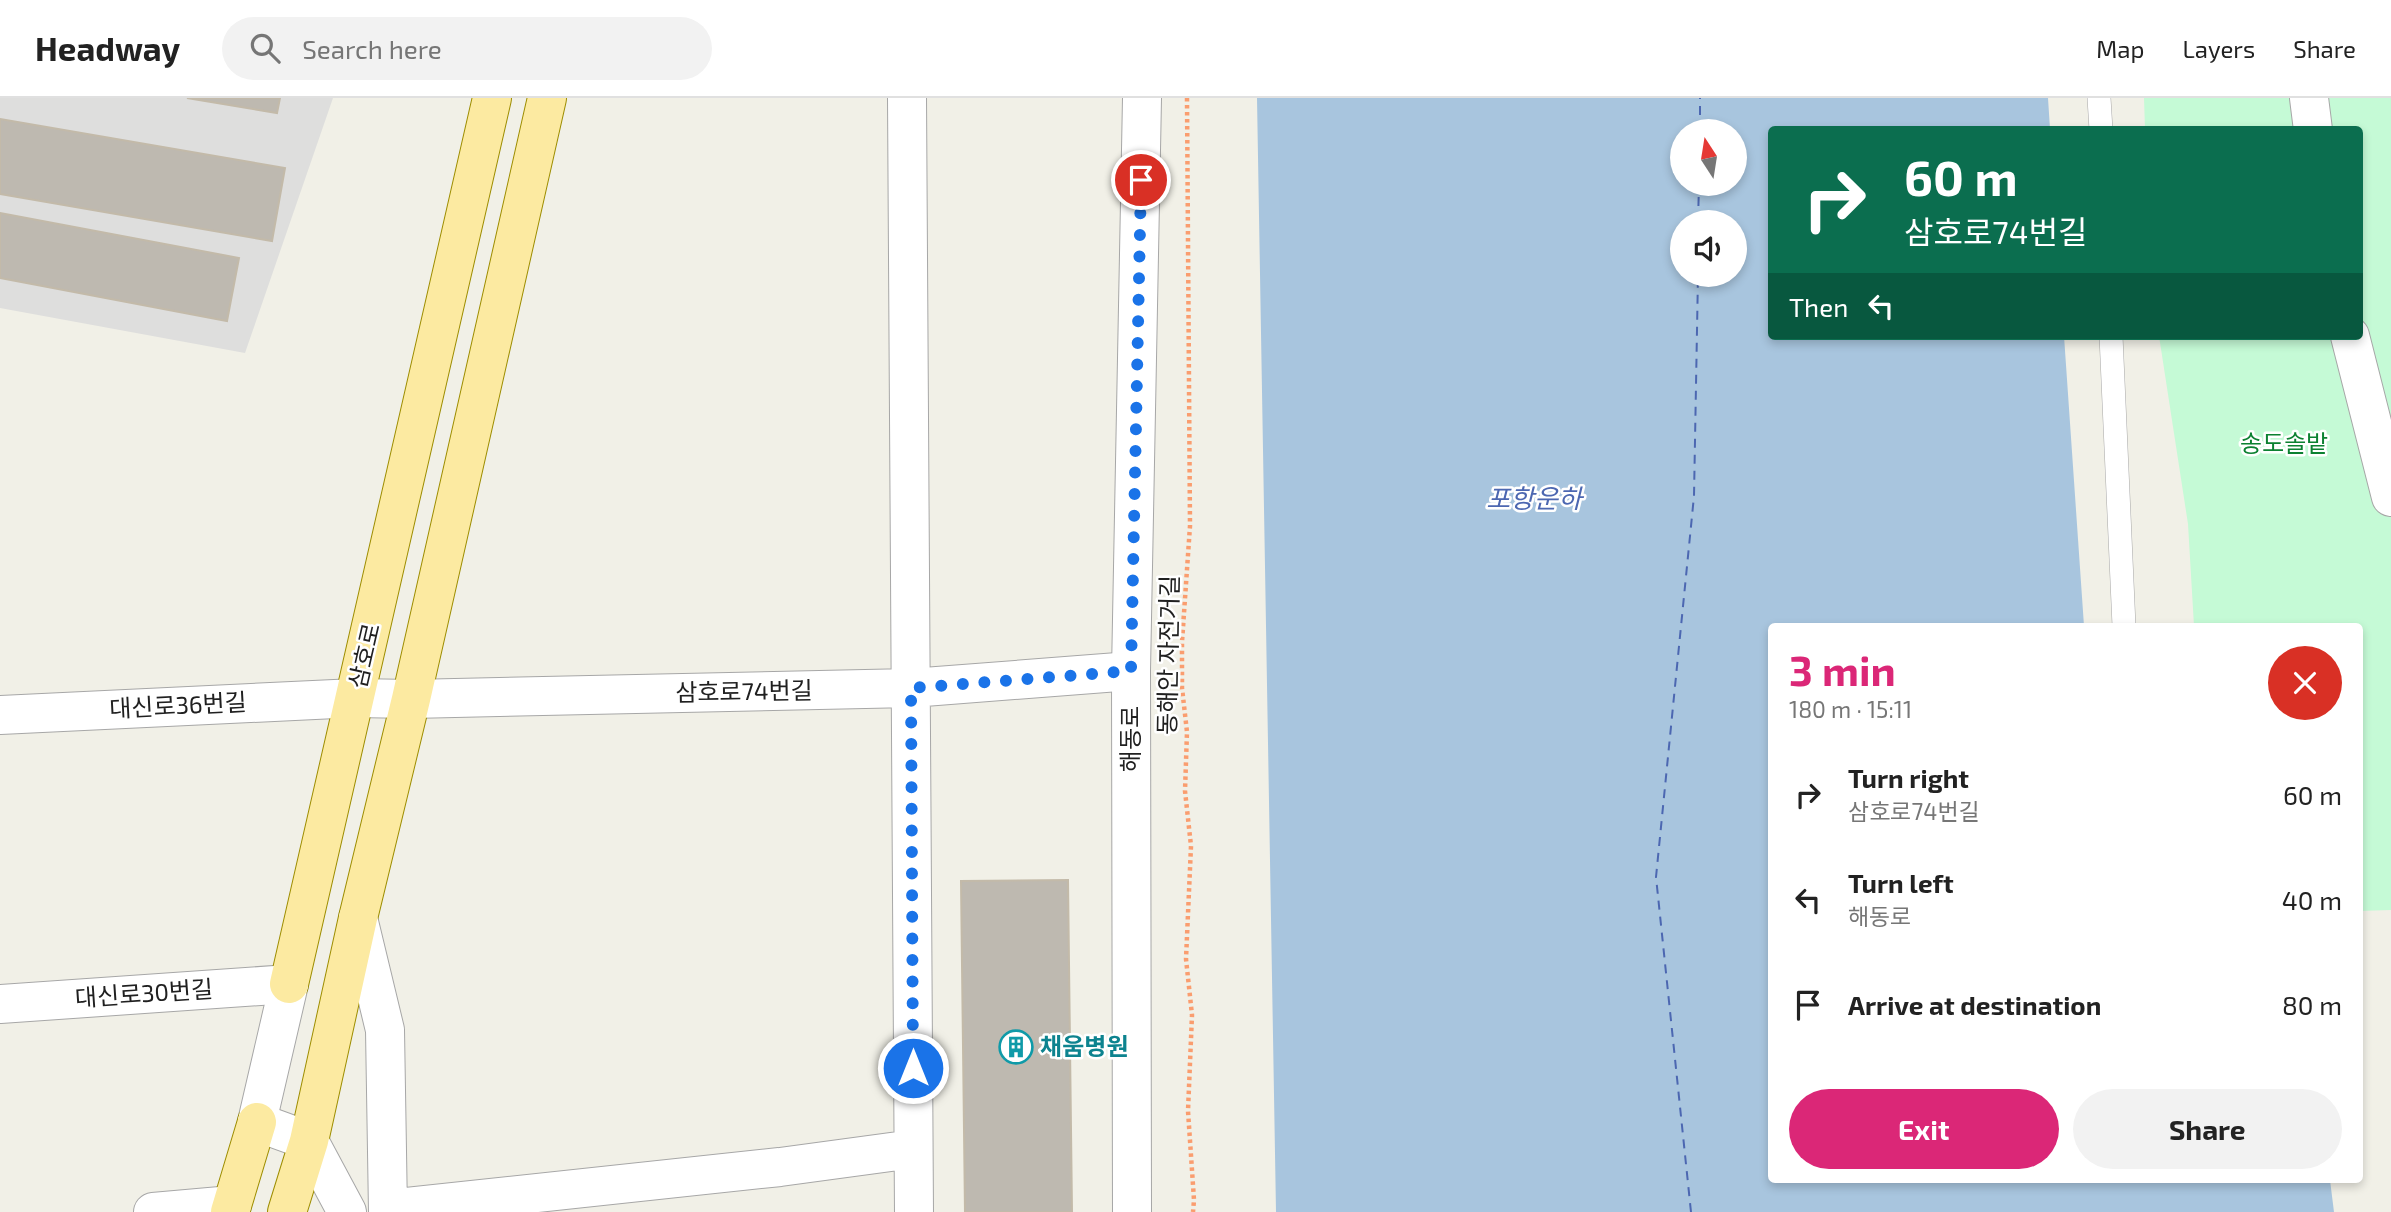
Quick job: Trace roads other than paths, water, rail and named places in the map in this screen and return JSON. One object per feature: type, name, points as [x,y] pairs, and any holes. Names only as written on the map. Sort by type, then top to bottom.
[{"type":"main road","name":"삼호로","points":[[289,984],[492,98]]},
{"type":"main road","points":[[287,1212],[309,1141],[547,98]]},
{"type":"main road","name":"삼호로","points":[[231,1208],[257,1122]]},
{"type":"street","points":[[907,98],[914,1212]]},
{"type":"street","name":"해동로","points":[[1132,1212],[1131,671],[1142,98]]},
{"type":"street","points":[[2309,98],[2312,126]]},
{"type":"street","points":[[2351,340],[2391,496]]},
{"type":"street","name":"삼호로74번길","points":[[356,698],[911,688],[1131,671]]},
{"type":"street","name":"대신로36번길","points":[[0,715],[356,698]]},
{"type":"street","points":[[358,918],[385,1030],[388,1211],[780,1167],[913,1149]]},
{"type":"street","name":"대신로30번길","points":[[0,1004],[289,984]]},
{"type":"street","name":"삼호로","points":[[257,1122],[289,984]]},
{"type":"street","points":[[257,1122],[309,1141],[347,1212]]},
{"type":"street","points":[[153,1212],[231,1208]]},
{"type":"lane","points":[[2099,98],[2101,126]]},
{"type":"lane","points":[[2110,340],[2124,623]]},
{"type":"water","name":"포항운하","points":[[1257,98],[2048,98],[2050,126],[1768,126],[1768,340],[2064,340],[2084,623],[1768,623],[1768,1183],[2330,1183],[2334,1212],[1276,1212]]},
{"type":"place","name":"채움병원","points":[[1016,1047]]},
{"type":"park label","name":"송도솔밭","points":[[2284,444]]}]
